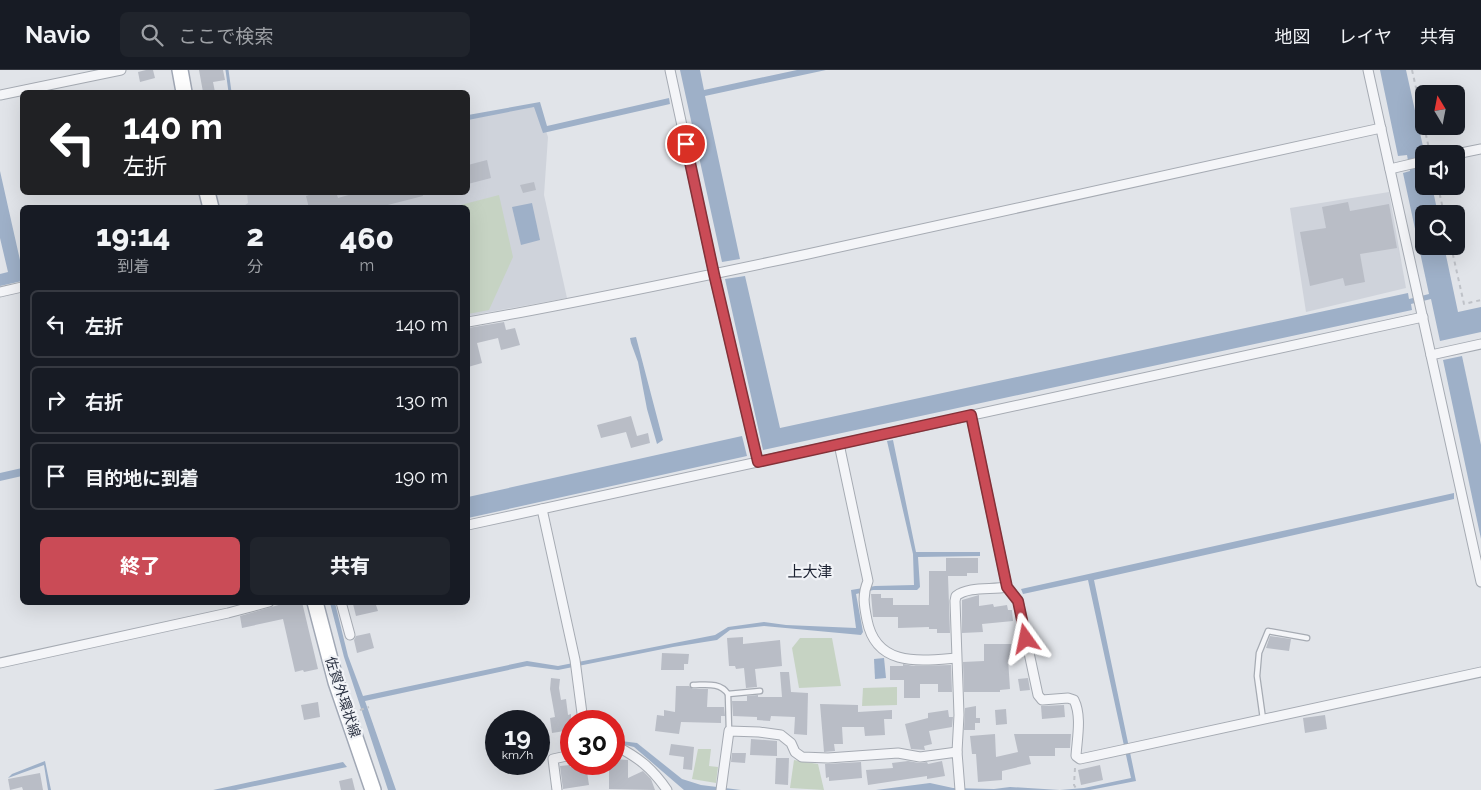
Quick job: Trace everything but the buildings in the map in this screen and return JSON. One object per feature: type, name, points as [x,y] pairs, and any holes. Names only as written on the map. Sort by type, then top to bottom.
[{"type":"main road","points":[[180,70],[184,90]]},
{"type":"main road","name":"佐賀外環状線","points":[[316,605],[336,682],[373,790]]},
{"type":"street","points":[[24,90],[121,70]]},
{"type":"street","points":[[670,70],[714,274],[758,462]]},
{"type":"street","points":[[1368,70],[1481,582]]},
{"type":"street","points":[[0,95],[20,91]]},
{"type":"street","points":[[470,322],[714,274],[1102,191],[1381,128]]},
{"type":"street","points":[[1465,152],[1481,149]]},
{"type":"street","points":[[1390,169],[1415,163]]},
{"type":"street","points":[[0,292],[20,287]]},
{"type":"street","points":[[470,525],[1423,317]]},
{"type":"street","points":[[1431,355],[1481,344]]},
{"type":"street","points":[[971,415],[1007,587],[1018,601],[1038,695],[1042,700],[1068,698],[1074,700],[1077,705],[1078,724],[1076,756],[1080,759],[1481,672]]},
{"type":"street","points":[[839,444],[868,581],[863,595],[868,626],[876,641],[888,654],[903,659],[922,661],[956,658]]},
{"type":"street","points":[[542,509],[575,665],[581,710]]},
{"type":"street","points":[[960,787],[957,752],[959,715],[956,658],[956,596],[963,591],[994,590],[1007,587]]},
{"type":"street","points":[[0,663],[258,605]]},
{"type":"street","points":[[342,605],[350,635]]},
{"type":"street","points":[[721,787],[729,731],[781,735],[791,742],[795,752],[802,757],[828,758],[898,753],[920,757],[957,752]]},
{"type":"street","points":[[625,751],[656,774],[667,790]]},
{"type":"street","points":[[557,790],[553,759],[560,757]]},
{"type":"lane","points":[[1264,719],[1257,676],[1259,654],[1268,631],[1307,638]]},
{"type":"lane","points":[[693,685],[718,685],[726,690],[728,694],[729,731]]},
{"type":"lane","points":[[728,694],[760,691]]},
{"type":"path","points":[[1412,70],[1415,85]]},
{"type":"path","points":[[1453,255],[1464,304],[1481,300]]},
{"type":"path","points":[[356,710],[369,707]]},
{"type":"path","points":[[1076,756],[1074,785],[1077,790]]},
{"type":"shaded area","points":[[537,104],[548,137],[544,195],[567,298],[470,316],[470,205],[245,205],[248,203],[247,195],[470,195],[470,118]]},
{"type":"shaded area","points":[[1389,192],[1406,288],[1306,312],[1290,208]]},
{"type":"green space","points":[[499,195],[513,257],[489,310],[470,314],[470,205],[461,205]]},
{"type":"green space","points":[[800,638],[832,638],[841,686],[799,688],[792,648]]},
{"type":"green space","points":[[897,687],[897,705],[862,706],[863,688]]},
{"type":"green space","points":[[698,749],[711,749],[709,766],[718,767],[716,783],[692,779]]},
{"type":"green space","points":[[794,760],[818,764],[824,790],[790,788]]},
{"type":"water","points":[[680,70],[700,70],[704,90],[797,70],[826,70],[705,96],[740,259],[722,262]]},
{"type":"water","points":[[1380,70],[1406,70],[1415,110],[1415,135],[1420,135],[1423,145],[1415,145],[1415,195],[1434,195],[1436,205],[1415,205],[1415,229],[1403,173],[1410,171],[1407,155],[1398,156]]},
{"type":"water","points":[[669,98],[670,104],[543,133],[534,107],[470,120],[470,115],[540,102],[547,126]]},
{"type":"water","points":[[0,171],[20,260],[20,281],[0,286],[0,274],[8,272],[0,238]]},
{"type":"water","points":[[532,203],[540,240],[521,245],[512,207]]},
{"type":"water","points":[[1421,255],[1446,255],[1458,312],[1481,307],[1481,332],[1440,341],[1431,299],[1411,304],[1412,310],[763,450],[725,279],[745,276],[780,428],[1408,293],[1409,299],[1429,294]]},
{"type":"water","points":[[636,337],[663,440],[657,444],[647,409],[638,362],[630,338]]},
{"type":"water","points":[[1462,356],[1481,445],[1481,539],[1443,360]]},
{"type":"water","points":[[742,436],[747,456],[470,518],[470,497]]},
{"type":"water","points":[[893,440],[916,552],[980,552],[980,556],[918,557],[920,587],[917,590],[873,590],[856,594],[863,632],[861,635],[764,626],[730,630],[717,640],[558,670],[527,666],[365,701],[396,790],[388,790],[344,657],[331,605],[335,605],[348,656],[363,696],[527,661],[558,666],[715,635],[728,627],[764,622],[786,625],[856,628],[851,590],[875,586],[914,585],[913,554],[887,441]]},
{"type":"water","points":[[20,468],[20,476],[0,481],[0,473]]},
{"type":"water","points":[[1454,493],[1454,499],[1094,580],[1136,781],[1090,790],[1060,790],[1084,788],[1131,778],[1088,580],[1023,594],[1021,589]]},
{"type":"water","points":[[884,658],[886,678],[875,679],[874,659]]},
{"type":"water","points":[[625,742],[637,743],[682,779],[701,785],[741,790],[684,790],[634,747],[625,745]]},
{"type":"water","points":[[45,761],[51,790],[48,790],[44,765],[8,778],[12,774]]},
{"type":"water","points":[[343,762],[347,767],[236,790],[213,790]]},
{"type":"water","points":[[930,783],[953,788],[994,789],[1010,787],[1060,790],[876,790]]},
{"type":"waterway","points":[[227,70],[230,90]]},
{"type":"district","name":"上大津","points":[[810,572]]},
{"type":"route","points":[[686,144],[758,462],[971,415],[1007,587],[1018,601],[1026,639]]}]
